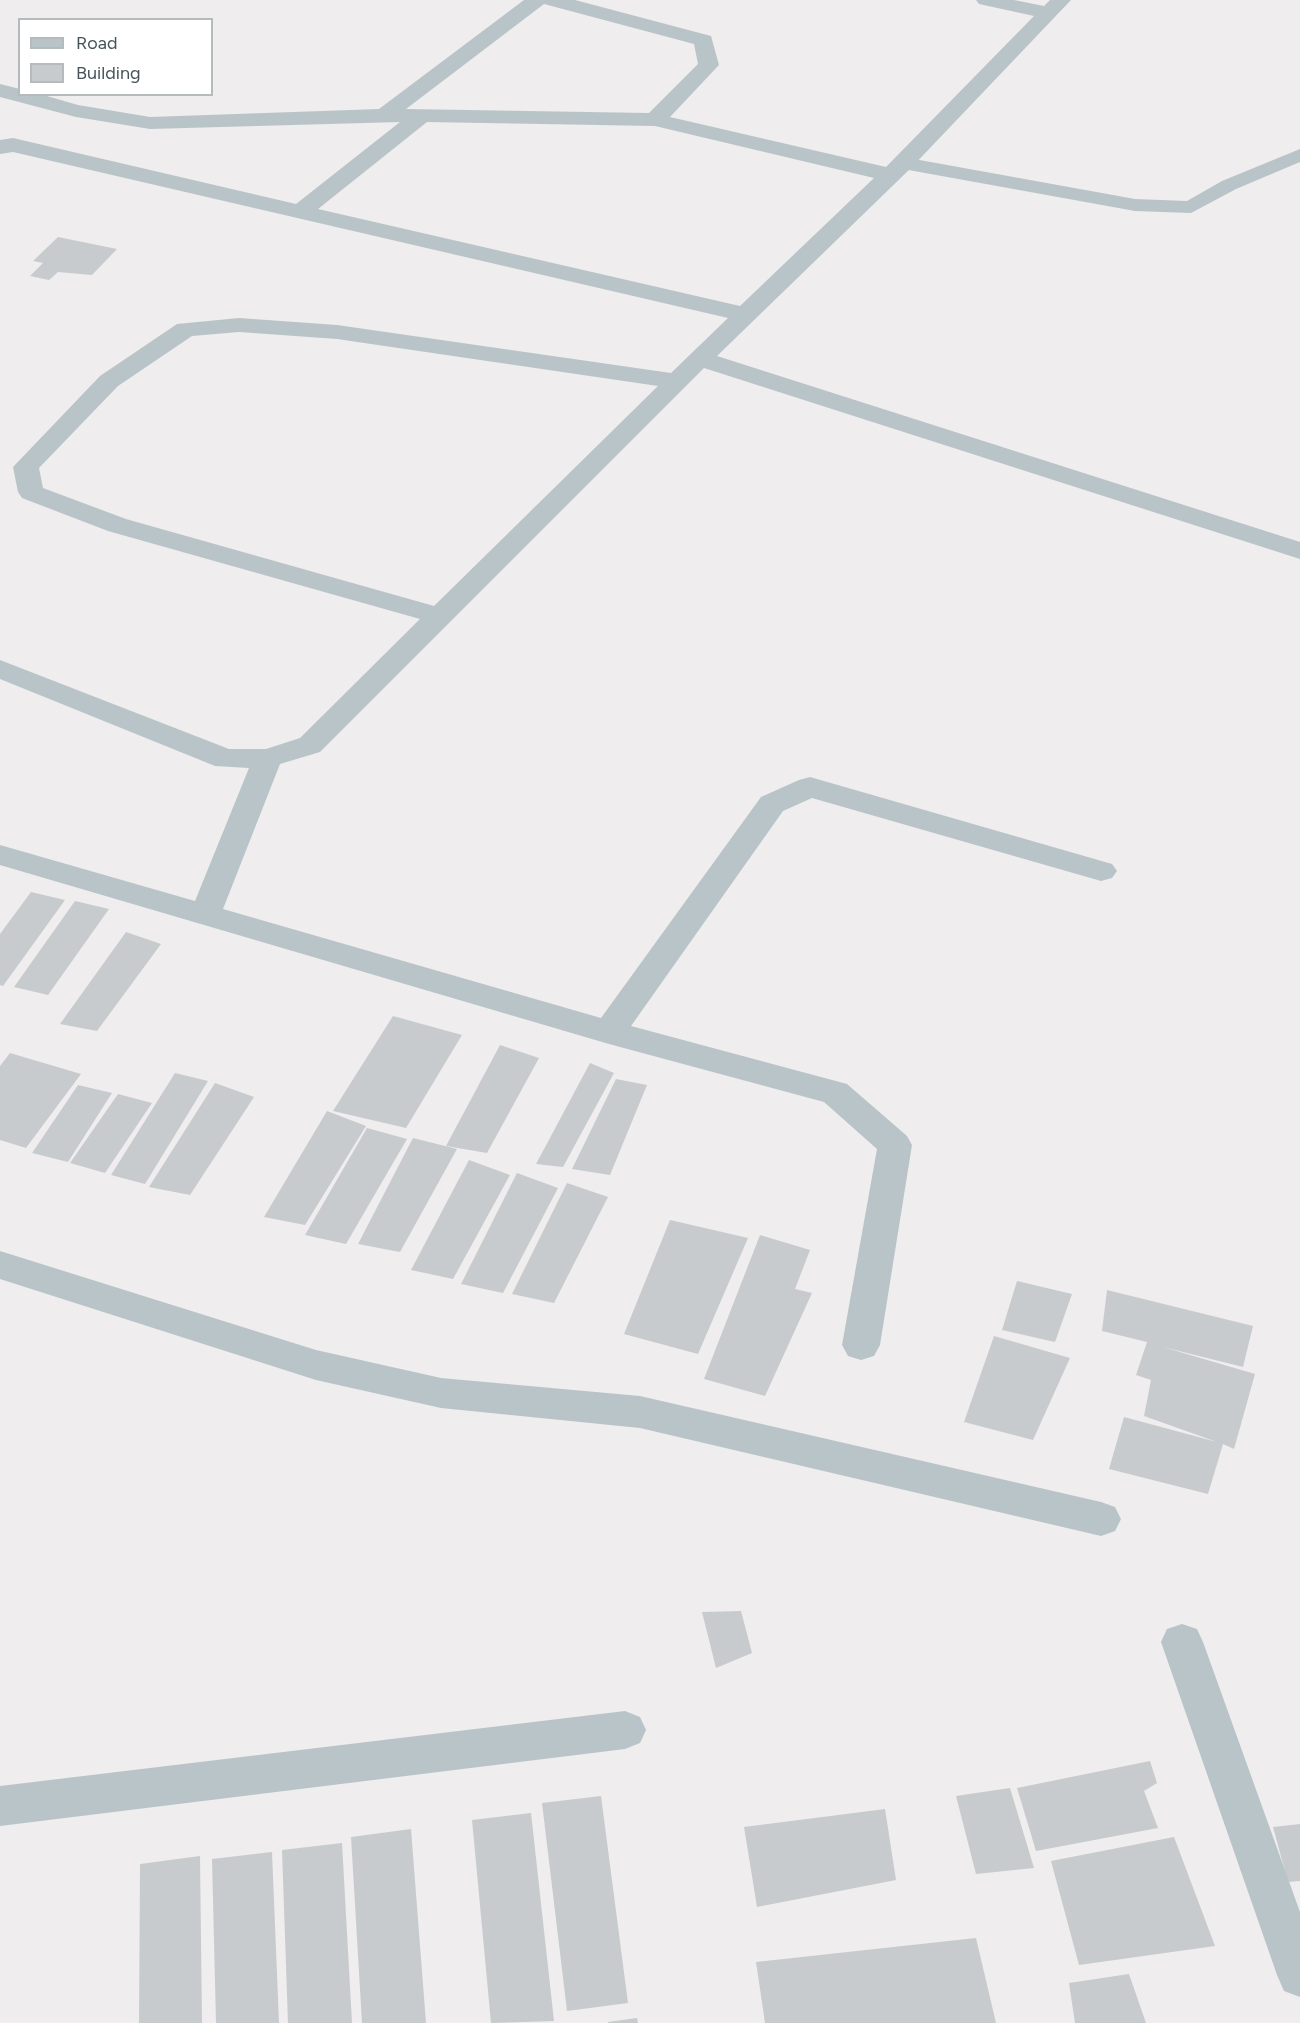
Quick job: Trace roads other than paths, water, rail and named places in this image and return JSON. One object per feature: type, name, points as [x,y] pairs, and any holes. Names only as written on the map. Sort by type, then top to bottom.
[{"type":"street","points":[[384,115],[537,0]]},
{"type":"street","points":[[552,0],[705,40],[709,65],[655,120]]},
{"type":"street","points":[[986,0],[1054,6]]},
{"type":"street","points":[[0,669],[226,759],[268,758],[310,745],[677,381],[896,169],[1054,6]]},
{"type":"street","points":[[0,90],[18,95]]},
{"type":"street","points":[[22,96],[76,111],[150,123],[384,115],[655,120],[896,169]]},
{"type":"street","points":[[7,146],[76,111]]},
{"type":"street","points":[[302,210],[421,116]]},
{"type":"street","points":[[7,146],[302,210],[746,315]]},
{"type":"street","points":[[439,616],[117,525],[31,492],[26,467],[109,381],[186,329],[239,326],[338,332],[677,381]]},
{"type":"street","points":[[700,359],[1300,550]]},
{"type":"street","points":[[204,914],[268,758]]},
{"type":"street","points":[[609,1032],[772,804],[810,787],[1101,871]]},
{"type":"street","points":[[0,855],[609,1032],[835,1093],[895,1145],[861,1345]]},
{"type":"street","points":[[0,1265],[316,1365],[441,1393],[640,1412],[1101,1519]]},
{"type":"street","points":[[1182,1642],[1300,1975]]},
{"type":"street","points":[[0,1806],[625,1730]]},
{"type":"lane","points":[[896,169],[1135,206],[1191,207],[1230,185],[1300,155]]}]
